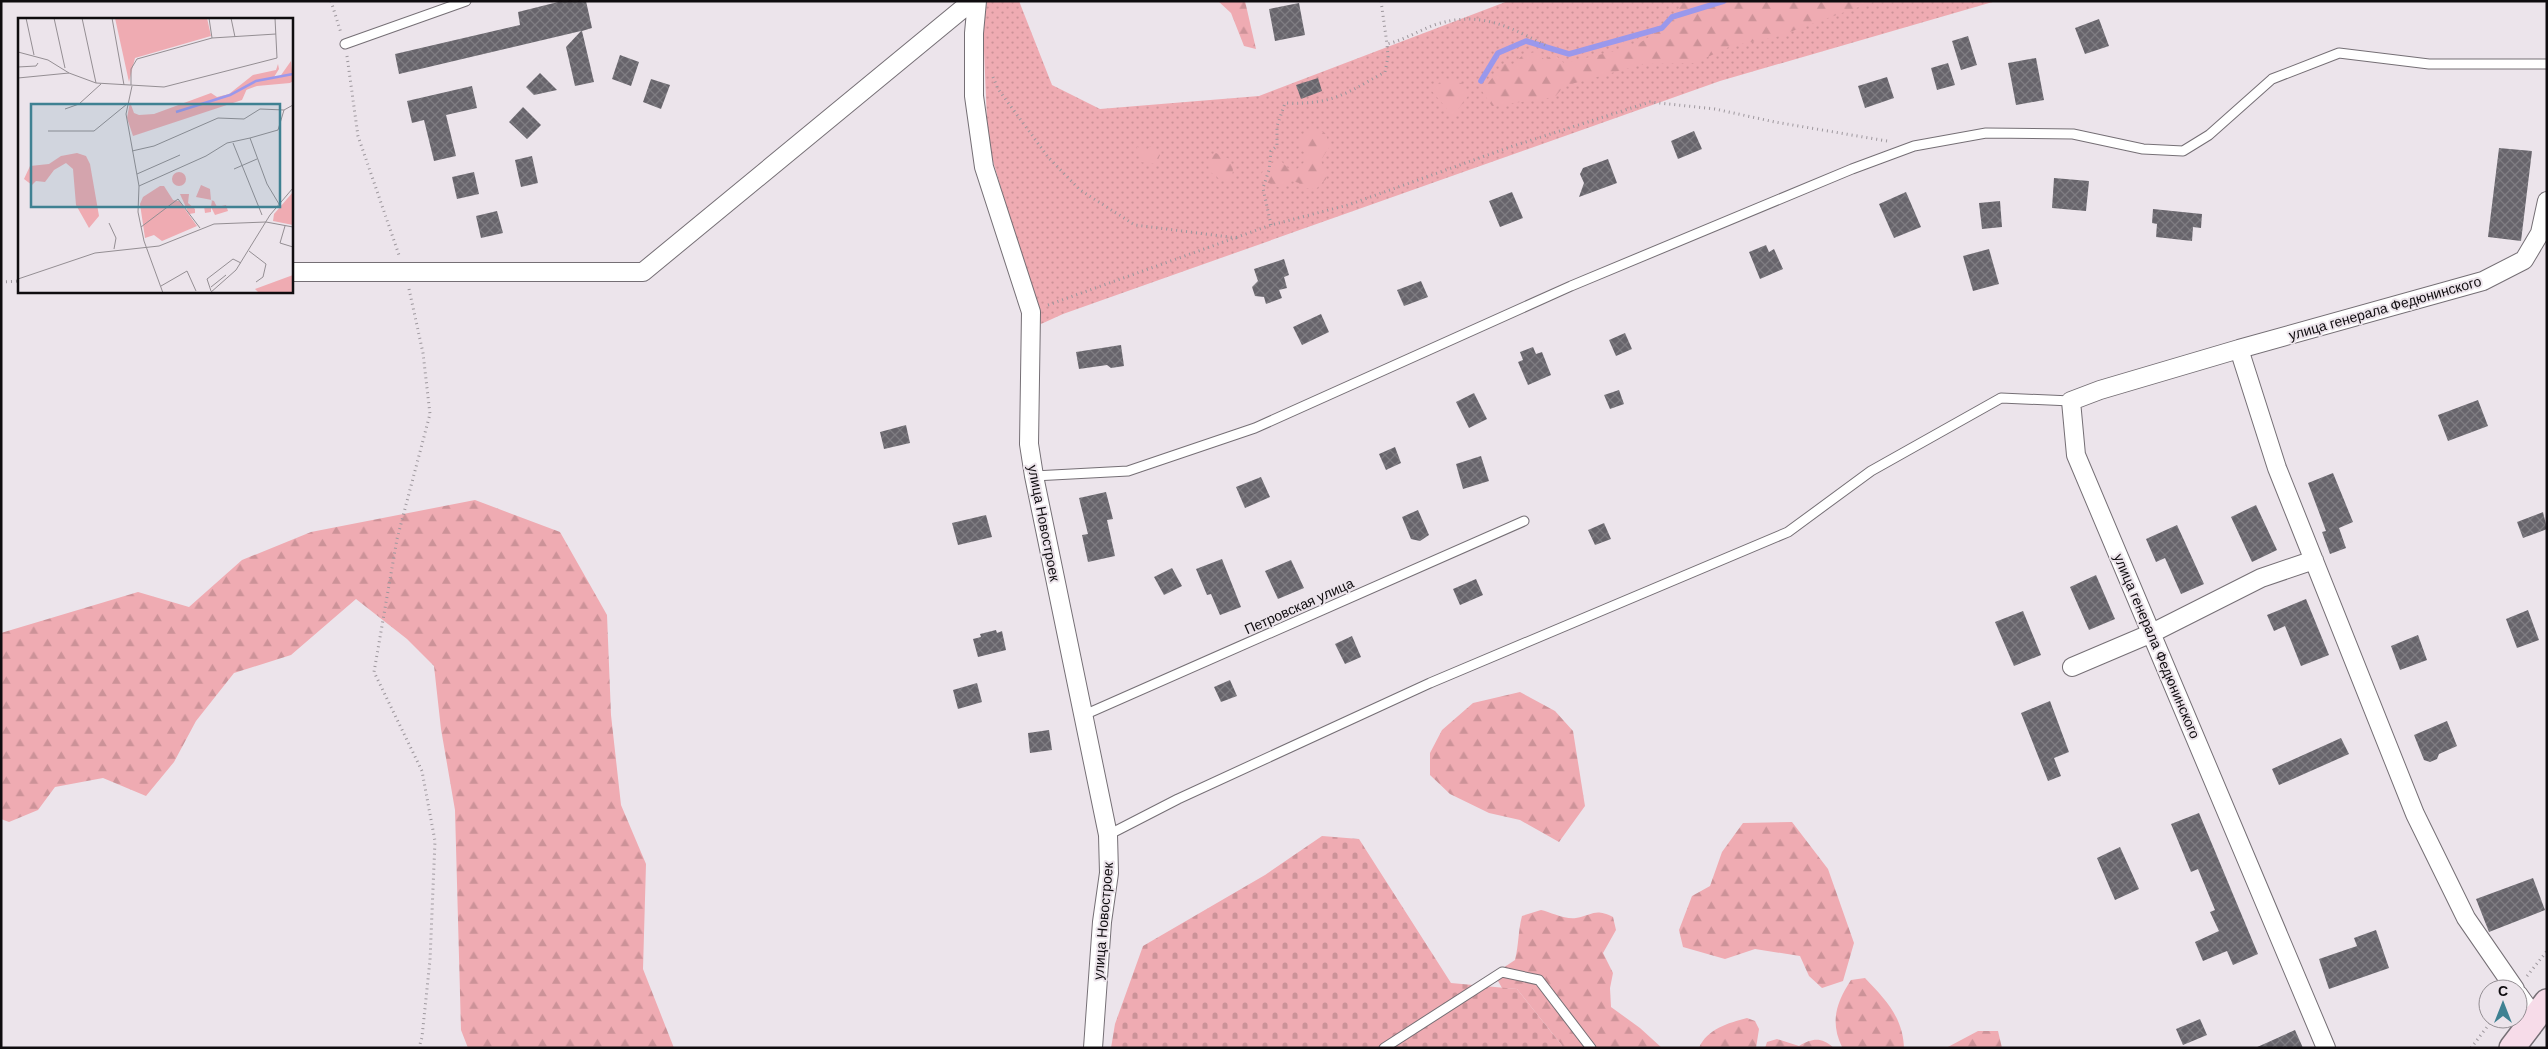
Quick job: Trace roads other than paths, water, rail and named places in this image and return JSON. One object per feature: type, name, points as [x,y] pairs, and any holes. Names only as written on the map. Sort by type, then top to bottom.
[{"type":"main road","points":[[2512,1048],[2541,1010]]},
{"type":"street","points":[[292,272],[643,272],[972,1]]},
{"type":"street","name":"улица Новостроек","points":[[977,1],[974,32],[974,96],[984,167],[1031,312],[1029,444],[1108,835],[1110,873],[1101,932],[1093,1048]]},
{"type":"street","name":"улица генерала Федюнинского","points":[[2326,1048],[2076,455],[2071,401],[2100,390],[2239,349],[2483,281],[2524,260],[2540,233],[2547,201]]},
{"type":"street","points":[[2239,349],[2278,468],[2415,814],[2466,918],[2511,979]]},
{"type":"street","points":[[2072,668],[2152,633],[2261,578],[2314,560]]},
{"type":"street","points":[[2528,998],[2541,1010]]},
{"type":"lane","points":[[345,44],[466,1]]},
{"type":"lane","points":[[1034,476],[1128,471],[1255,428],[1571,286],[1852,169],[1914,146],[1986,133],[2073,134],[2143,149],[2183,151],[2209,135],[2272,79],[2340,53],[2429,64],[2547,64]]},
{"type":"lane","points":[[1108,835],[1178,799],[1430,683],[1788,532],[1871,471],[2001,398],[2071,401]]},
{"type":"lane","name":"Петровская улица","points":[[1084,715],[1524,521]]},
{"type":"lane","points":[[1384,1048],[1502,972],[1540,980],[1591,1048]]},
{"type":"waterway","points":[[1481,81],[1498,53],[1526,41],[1569,54],[1662,28],[1672,17],[1724,1]]}]
